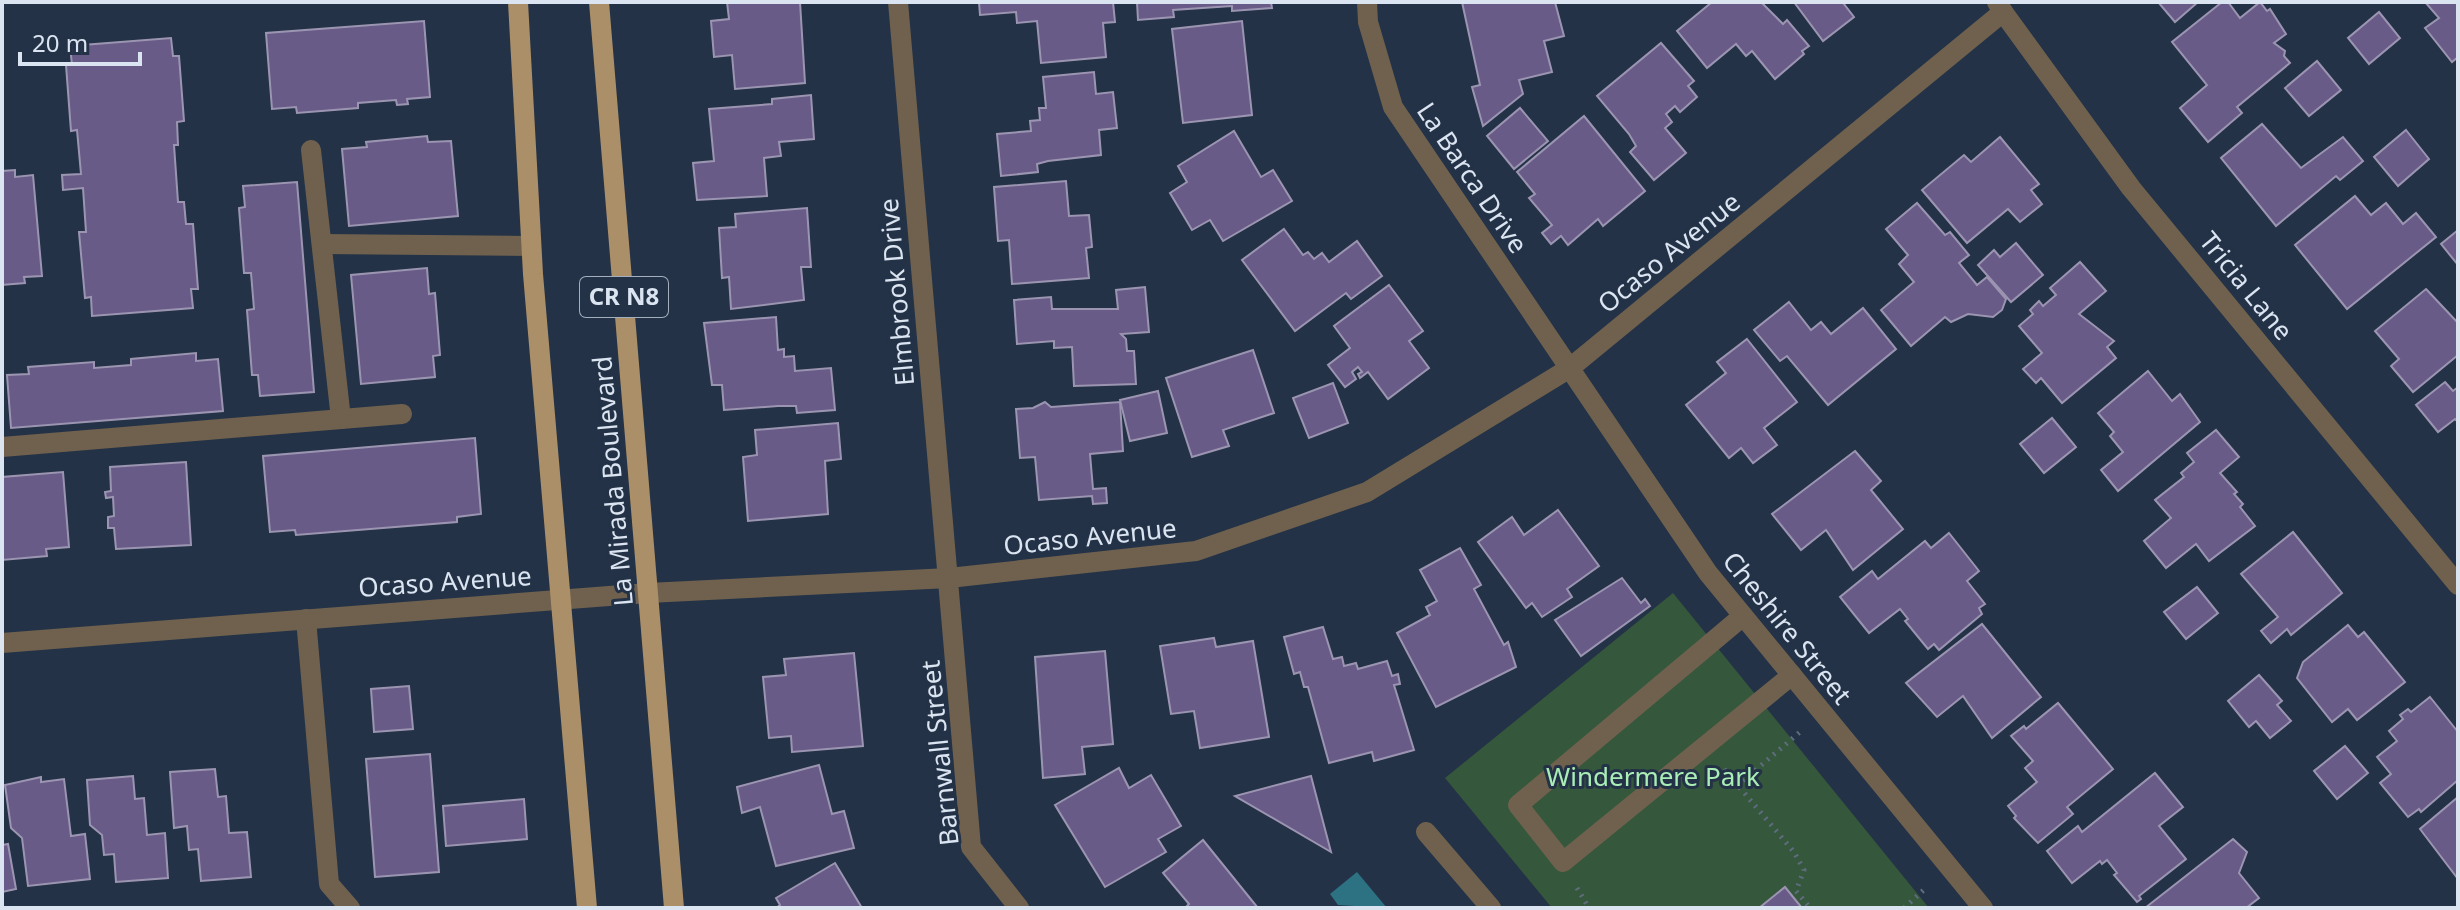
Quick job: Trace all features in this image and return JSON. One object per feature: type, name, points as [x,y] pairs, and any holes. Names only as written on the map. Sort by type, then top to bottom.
[{"type":"main road","points":[[518,2],[531,246],[587,908]]},
{"type":"main road","name":"La Mirada Boulevard","points":[[599,2],[674,908]]},
{"type":"street","name":"Elmbrook Drive","points":[[898,2],[949,578]]},
{"type":"street","name":"La Barca Drive","points":[[1367,2],[1368,22],[1393,107],[1570,368]]},
{"type":"street","name":"Ocaso Avenue","points":[[2,643],[648,593],[949,578],[1196,551],[1367,492],[1570,368],[2000,7]]},
{"type":"street","name":"Tricia Lane","points":[[2000,7],[2131,188],[2458,585]]},
{"type":"street","points":[[311,150],[341,419]]},
{"type":"street","points":[[322,244],[531,246]]},
{"type":"street","name":"Cheshire Street","points":[[1570,368],[1708,573],[1983,908]]},
{"type":"street","points":[[2,447],[402,414]]},
{"type":"street","name":"Barnwall Street","points":[[949,578],[971,847],[1019,908]]},
{"type":"street","points":[[1743,616],[1518,805],[1563,862],[1792,675]]},
{"type":"street","points":[[306,619],[329,884],[350,908]]},
{"type":"street","points":[[1426,832],[1491,908]]},
{"type":"path","points":[[1737,786],[1821,711]]},
{"type":"path","points":[[1707,746],[1794,852],[1804,870],[1796,891],[1810,908]]},
{"type":"green space","name":"Windermere Park","points":[[1673,593],[1929,908],[1552,908],[1445,778]]},
{"type":"shaded area","points":[[1357,872],[1387,908],[1338,905],[1330,894]]},
{"type":"building","points":[[727,2],[800,2],[805,83],[735,89],[732,55],[714,57],[711,21],[729,19]]},
{"type":"building","points":[[979,2],[1113,2],[1115,22],[1103,23],[1106,57],[1041,63],[1037,21],[1017,23],[1016,12],[980,15]]},
{"type":"building","points":[[1137,2],[1271,2],[1272,8],[1232,11],[1232,6],[1173,10],[1174,17],[1138,20]]},
{"type":"building","points":[[1462,2],[1555,2],[1564,36],[1544,41],[1552,72],[1519,80],[1523,94],[1483,126],[1472,87],[1480,85]]},
{"type":"building","points":[[1712,2],[1761,2],[1783,24],[1787,20],[1809,46],[1775,79],[1752,51],[1746,56],[1736,44],[1707,68],[1677,31]]},
{"type":"building","points":[[1794,2],[1847,2],[1844,4],[1854,17],[1823,41]]},
{"type":"building","points":[[2158,2],[2198,2],[2175,22]]},
{"type":"building","points":[[2222,2],[2228,2],[2240,18],[2260,2],[2267,11],[2270,9],[2286,34],[2274,43],[2285,51],[2284,56],[2290,63],[2237,107],[2242,113],[2208,142],[2180,108],[2207,85],[2172,42]]},
{"type":"building","points":[[2425,2],[2458,2],[2458,57],[2452,62],[2425,28],[2439,18]]},
{"type":"building","points":[[2379,12],[2400,38],[2369,64],[2348,38]]},
{"type":"building","points":[[424,21],[430,97],[407,99],[408,104],[397,105],[396,100],[358,103],[358,108],[297,113],[296,107],[272,109],[266,33]]},
{"type":"building","points":[[1242,21],[1252,115],[1183,123],[1172,29]]},
{"type":"building","points":[[171,38],[173,56],[179,56],[184,121],[177,122],[178,145],[174,145],[178,202],[184,202],[186,224],[193,224],[198,289],[191,289],[193,308],[92,316],[91,297],[85,298],[79,232],[86,232],[83,188],[63,190],[62,175],[81,174],[77,130],[71,131],[66,65],[72,65],[70,46]]},
{"type":"building","points":[[1661,43],[1694,81],[1688,86],[1697,97],[1680,112],[1675,106],[1666,114],[1672,122],[1665,128],[1686,153],[1654,180],[1630,152],[1636,146],[1629,134],[1597,96]]},
{"type":"building","points":[[2317,61],[2341,90],[2309,116],[2285,88]]},
{"type":"building","points":[[1094,72],[1096,94],[1113,92],[1117,128],[1099,130],[1101,155],[1048,161],[1037,164],[1038,172],[1001,176],[997,134],[1031,131],[1030,121],[1040,120],[1039,108],[1046,108],[1043,77]]},
{"type":"building","points":[[811,95],[814,139],[779,142],[781,156],[764,158],[767,196],[697,200],[693,163],[714,161],[709,109],[772,104],[772,99]]},
{"type":"building","points":[[1520,108],[1548,141],[1514,169],[1487,136]]},
{"type":"building","points":[[1584,116],[1645,191],[1603,226],[1598,219],[1568,245],[1561,236],[1551,244],[1542,233],[1552,225],[1529,198],[1535,194],[1517,172]]},
{"type":"building","points":[[2262,124],[2301,168],[2343,137],[2363,161],[2340,180],[2336,176],[2276,226],[2221,158]]},
{"type":"building","points":[[2406,130],[2429,159],[2398,186],[2374,157]]},
{"type":"building","points":[[1234,131],[1261,177],[1273,170],[1292,201],[1223,241],[1210,220],[1192,230],[1170,193],[1187,182],[1178,166]]},
{"type":"building","points":[[427,136],[428,142],[451,141],[458,216],[349,226],[342,149],[367,147],[366,142]]},
{"type":"building","points":[[2000,137],[2039,184],[2031,190],[2042,204],[2020,222],[2008,209],[1967,243],[1922,190],[1964,155],[1971,162]]},
{"type":"building","points":[[15,170],[15,177],[33,175],[42,276],[24,277],[25,283],[2,285],[2,171]]},
{"type":"building","points":[[1066,181],[1069,216],[1089,215],[1092,247],[1086,248],[1089,278],[1012,284],[1009,240],[998,241],[994,187]]},
{"type":"building","points":[[297,182],[314,392],[260,396],[258,375],[252,375],[247,310],[254,309],[251,273],[244,273],[239,208],[245,207],[243,186]]},
{"type":"building","points":[[2355,196],[2371,215],[2386,203],[2403,224],[2416,213],[2436,237],[2347,309],[2295,245]]},
{"type":"building","points":[[1917,203],[1945,235],[1950,232],[1969,255],[1959,263],[1977,285],[1987,277],[2006,299],[2002,310],[1993,317],[1968,314],[1951,322],[1945,317],[1911,346],[1881,310],[1914,282],[1899,264],[1908,255],[1886,229]]},
{"type":"building","points":[[807,208],[811,267],[801,267],[804,300],[731,309],[729,277],[722,278],[719,228],[736,227],[735,214]]},
{"type":"building","points":[[1284,229],[1303,255],[1308,252],[1314,259],[1322,253],[1329,262],[1357,241],[1382,276],[1351,299],[1346,293],[1295,331],[1242,260]]},
{"type":"building","points":[[2458,230],[2458,265],[2441,244]]},
{"type":"building","points":[[2016,243],[2043,275],[2011,302],[1978,265],[1994,250],[2000,257]]},
{"type":"building","points":[[2080,262],[2106,291],[2079,314],[2114,341],[2107,347],[2116,358],[2062,403],[2041,378],[2036,383],[2023,369],[2042,353],[2019,326],[2033,314],[2030,310],[2039,301],[2043,306],[2056,295],[2050,288]]},
{"type":"building","points":[[427,268],[429,294],[435,293],[440,355],[433,356],[435,377],[361,384],[351,275]]},
{"type":"building","points":[[1389,285],[1423,331],[1409,341],[1429,368],[1388,399],[1368,372],[1360,378],[1358,374],[1362,372],[1358,367],[1352,372],[1356,379],[1345,387],[1328,365],[1350,348],[1334,326]]},
{"type":"building","points":[[1145,287],[1149,332],[1121,334],[1126,339],[1127,351],[1134,351],[1136,384],[1074,386],[1072,347],[1054,348],[1054,341],[1017,344],[1014,300],[1051,297],[1052,309],[1118,309],[1116,290]]},
{"type":"building","points":[[2426,289],[2458,323],[2458,355],[2413,392],[2391,366],[2399,359],[2375,331]]},
{"type":"building","points":[[1789,302],[1811,330],[1821,322],[1831,334],[1863,308],[1896,349],[1828,405],[1787,356],[1780,361],[1754,330]]},
{"type":"building","points":[[776,317],[778,350],[784,349],[784,357],[794,356],[795,371],[831,368],[835,410],[797,413],[796,406],[778,406],[724,410],[722,385],[712,385],[704,323]]},
{"type":"building","points":[[1747,339],[1797,402],[1764,428],[1777,445],[1753,463],[1741,448],[1729,458],[1686,405],[1726,373],[1717,362]]},
{"type":"building","points":[[1253,350],[1274,413],[1223,430],[1229,446],[1192,457],[1166,378]]},
{"type":"building","points":[[196,353],[196,361],[218,359],[223,411],[11,428],[7,375],[29,374],[28,367],[94,362],[94,368],[131,365],[131,359]]},
{"type":"building","points":[[2148,371],[2172,401],[2180,394],[2200,422],[2118,491],[2101,470],[2123,452],[2110,436],[2114,432],[2098,413]]},
{"type":"building","points":[[2445,382],[2453,391],[2458,387],[2458,422],[2455,419],[2438,432],[2416,405]]},
{"type":"building","points":[[1333,383],[1348,423],[1309,438],[1293,398]]},
{"type":"building","points":[[1158,391],[1167,433],[1130,441],[1120,400]]},
{"type":"building","points":[[1045,402],[1051,407],[1120,402],[1123,451],[1090,454],[1093,489],[1106,488],[1107,503],[1093,504],[1092,496],[1039,500],[1035,457],[1020,458],[1016,409],[1033,408]]},
{"type":"building","points":[[2052,418],[2076,447],[2044,473],[2020,444]]},
{"type":"building","points":[[838,423],[841,459],[825,461],[828,514],[748,521],[743,457],[757,455],[755,430]]},
{"type":"building","points":[[2216,430],[2239,457],[2220,473],[2237,492],[2234,494],[2243,504],[2240,507],[2255,526],[2209,561],[2196,544],[2166,568],[2144,541],[2171,518],[2155,500],[2184,477],[2181,473],[2194,462],[2187,453]]},
{"type":"building","points":[[475,438],[481,514],[457,517],[457,522],[296,535],[295,530],[270,532],[263,456]]},
{"type":"building","points":[[1855,451],[1881,481],[1871,490],[1903,529],[1853,570],[1826,530],[1801,550],[1772,514]]},
{"type":"building","points":[[186,462],[191,545],[116,549],[114,528],[108,528],[108,517],[114,516],[113,497],[106,498],[105,492],[111,491],[110,467]]},
{"type":"building","points":[[63,472],[69,547],[46,549],[47,556],[2,560],[2,477]]},
{"type":"building","points":[[1558,510],[1599,566],[1567,589],[1572,597],[1542,617],[1532,603],[1526,608],[1478,542],[1512,517],[1524,535]]},
{"type":"building","points":[[2293,532],[2342,593],[2291,635],[2287,629],[2271,643],[2261,631],[2278,617],[2241,574]]},
{"type":"building","points":[[1949,533],[1979,571],[1967,581],[1985,604],[1979,608],[1982,614],[1939,650],[1934,644],[1928,649],[1905,621],[1908,619],[1900,609],[1869,633],[1840,597],[1872,571],[1878,579],[1925,541],[1931,548]]},
{"type":"building","points":[[1460,548],[1481,585],[1474,589],[1504,645],[1508,642],[1516,667],[1436,707],[1397,633],[1430,615],[1426,607],[1437,601],[1420,570]]},
{"type":"building","points":[[1622,578],[1641,603],[1645,599],[1650,606],[1581,656],[1555,620]]},
{"type":"building","points":[[2197,587],[2218,613],[2186,639],[2164,612]]},
{"type":"building","points":[[1982,624],[2041,697],[1992,738],[1963,696],[1937,717],[1906,683]]},
{"type":"building","points":[[2348,625],[2358,637],[2364,632],[2405,682],[2357,720],[2348,709],[2332,722],[2297,678],[2303,662]]},
{"type":"building","points":[[1323,627],[1333,659],[1342,657],[1344,666],[1356,663],[1358,669],[1387,661],[1392,676],[1398,674],[1400,684],[1394,685],[1414,750],[1374,761],[1372,752],[1329,763],[1308,687],[1304,687],[1300,672],[1294,674],[1284,637]]},
{"type":"building","points":[[1214,638],[1216,647],[1253,641],[1269,737],[1200,748],[1194,711],[1171,714],[1160,646]]},
{"type":"building","points":[[1105,651],[1113,744],[1082,747],[1085,774],[1043,778],[1035,657]]},
{"type":"building","points":[[854,653],[863,746],[792,752],[791,736],[769,738],[763,677],[786,675],[784,659]]},
{"type":"building","points":[[2259,675],[2282,701],[2277,705],[2291,721],[2270,738],[2256,721],[2249,727],[2228,701]]},
{"type":"building","points":[[409,686],[413,729],[374,732],[371,689]]},
{"type":"building","points":[[2430,697],[2458,732],[2458,780],[2421,812],[2419,809],[2408,817],[2380,783],[2391,774],[2377,757],[2397,741],[2389,731],[2403,719],[2400,715],[2408,709],[2411,712]]},
{"type":"building","points":[[2058,703],[2113,769],[2067,807],[2073,814],[2038,843],[2014,818],[2016,816],[2008,806],[2037,782],[2025,768],[2033,761],[2011,736],[2024,726],[2026,729]]},
{"type":"building","points":[[2345,746],[2368,773],[2337,799],[2314,771]]},
{"type":"building","points":[[430,754],[439,872],[375,877],[366,759]]},
{"type":"building","points":[[819,765],[832,814],[844,811],[854,848],[776,866],[760,807],[742,813],[737,787]]},
{"type":"building","points":[[1119,768],[1129,788],[1151,775],[1181,826],[1158,839],[1166,852],[1105,887],[1055,805]]},
{"type":"building","points":[[215,769],[218,797],[226,796],[229,833],[247,832],[251,877],[201,881],[198,849],[189,850],[187,826],[174,828],[170,772]]},
{"type":"building","points":[[2155,773],[2183,807],[2159,826],[2186,859],[2139,896],[2141,899],[2137,902],[2114,875],[2117,873],[2107,860],[2102,864],[2100,861],[2072,883],[2047,851],[2078,826],[2082,832]]},
{"type":"building","points":[[133,776],[135,799],[144,798],[147,835],[165,833],[168,878],[116,882],[114,854],[104,855],[102,835],[90,825],[87,780]]},
{"type":"building","points":[[1311,776],[1331,852],[1235,796]]},
{"type":"building","points":[[41,777],[41,782],[64,779],[71,836],[85,834],[90,879],[28,886],[22,838],[11,828],[5,785]]},
{"type":"building","points":[[2458,797],[2458,879],[2420,829]]},
{"type":"building","points":[[524,799],[527,839],[446,846],[443,806]]},
{"type":"building","points":[[2233,839],[2247,852],[2239,873],[2259,898],[2246,908],[2145,908]]},
{"type":"building","points":[[1203,840],[1258,908],[1185,908],[1189,904],[1163,873]]},
{"type":"building","points":[[8,844],[16,889],[2,892],[2,845]]},
{"type":"building","points":[[835,863],[862,908],[776,908],[780,905],[776,898]]},
{"type":"building","points":[[1785,887],[1802,908],[1759,908]]}]
